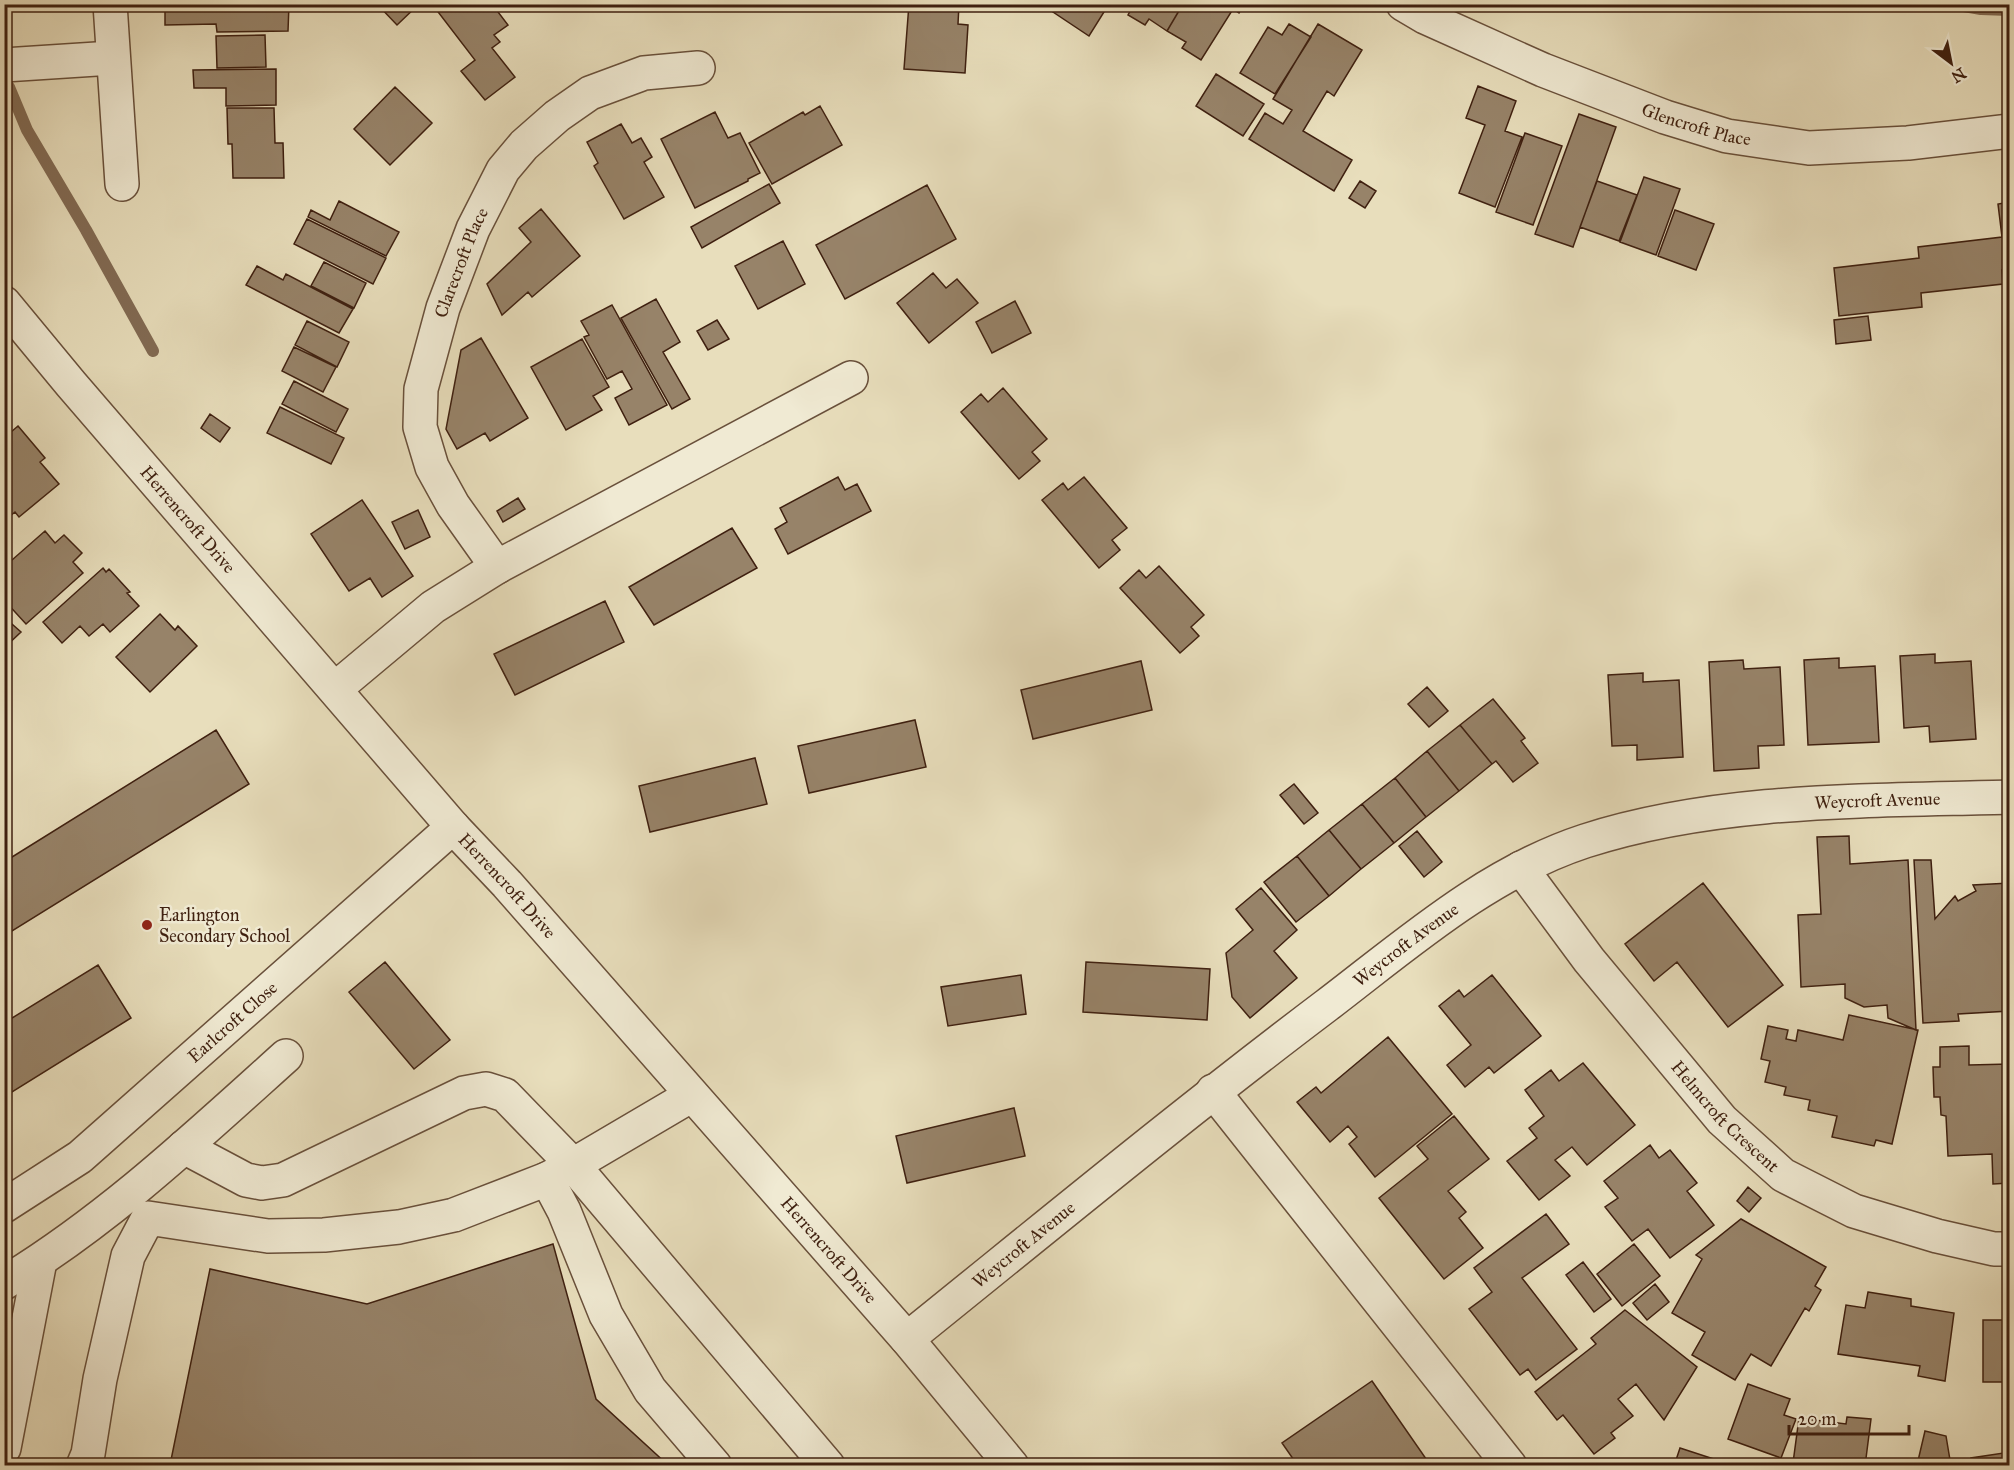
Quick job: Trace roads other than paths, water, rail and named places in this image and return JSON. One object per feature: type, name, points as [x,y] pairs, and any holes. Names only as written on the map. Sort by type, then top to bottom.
[{"type":"street","points":[[110,4],[122,184]]},
{"type":"street","name":"Glencroft Place","points":[[1403,4],[1425,17],[1543,70],[1665,117],[1727,136],[1809,148],[1908,143],[2010,131]]},
{"type":"street","points":[[4,65],[112,58]]},
{"type":"street","name":"Clarecroft Place","points":[[497,567],[448,496],[432,467],[420,427],[421,389],[443,308],[473,229],[503,170],[524,145],[557,116],[590,93],[644,73],[698,68]]},
{"type":"street","name":"Herrencroft Drive","points":[[4,303],[71,384],[453,827],[507,884],[907,1339],[1012,1466]]},
{"type":"street","points":[[334,689],[434,607],[497,567],[850,378]]},
{"type":"street","name":"Weycroft Avenue","points":[[907,1339],[1214,1091],[1450,911],[1521,868],[1583,842],[1640,826],[1731,810],[1866,801],[2010,797]]},
{"type":"street","name":"Earlcroft Close","points":[[4,1206],[80,1157],[453,827]]},
{"type":"street","name":"Helmcroft Crescent","points":[[1521,868],[1589,960],[1722,1120],[1783,1175],[1854,1211],[1937,1236],[1994,1249],[2010,1249]]},
{"type":"street","points":[[4,1283],[139,1206],[184,1147],[286,1056]]},
{"type":"street","points":[[184,1147],[246,1180],[262,1184],[284,1180],[464,1093],[486,1089],[506,1095],[560,1172],[828,1466]]},
{"type":"street","points":[[1214,1091],[1510,1466]]},
{"type":"street","points":[[139,1206],[268,1236],[324,1235],[399,1227],[454,1215],[560,1172],[692,1095]]},
{"type":"street","points":[[560,1172],[568,1220],[606,1315],[650,1390],[715,1466]]},
{"type":"street","points":[[83,1466],[88,1454],[99,1379],[139,1206]]},
{"type":"street","points":[[4,1448],[40,1261]]},
{"type":"street","points":[[4,1458],[20,1466]]},
{"type":"waterway","points":[[1953,4],[1981,9],[2010,10]]},
{"type":"waterway","points":[[9,87],[27,130],[153,351]]},
{"type":"place","name":"Earlington Secondary School","points":[[147,925]]}]
